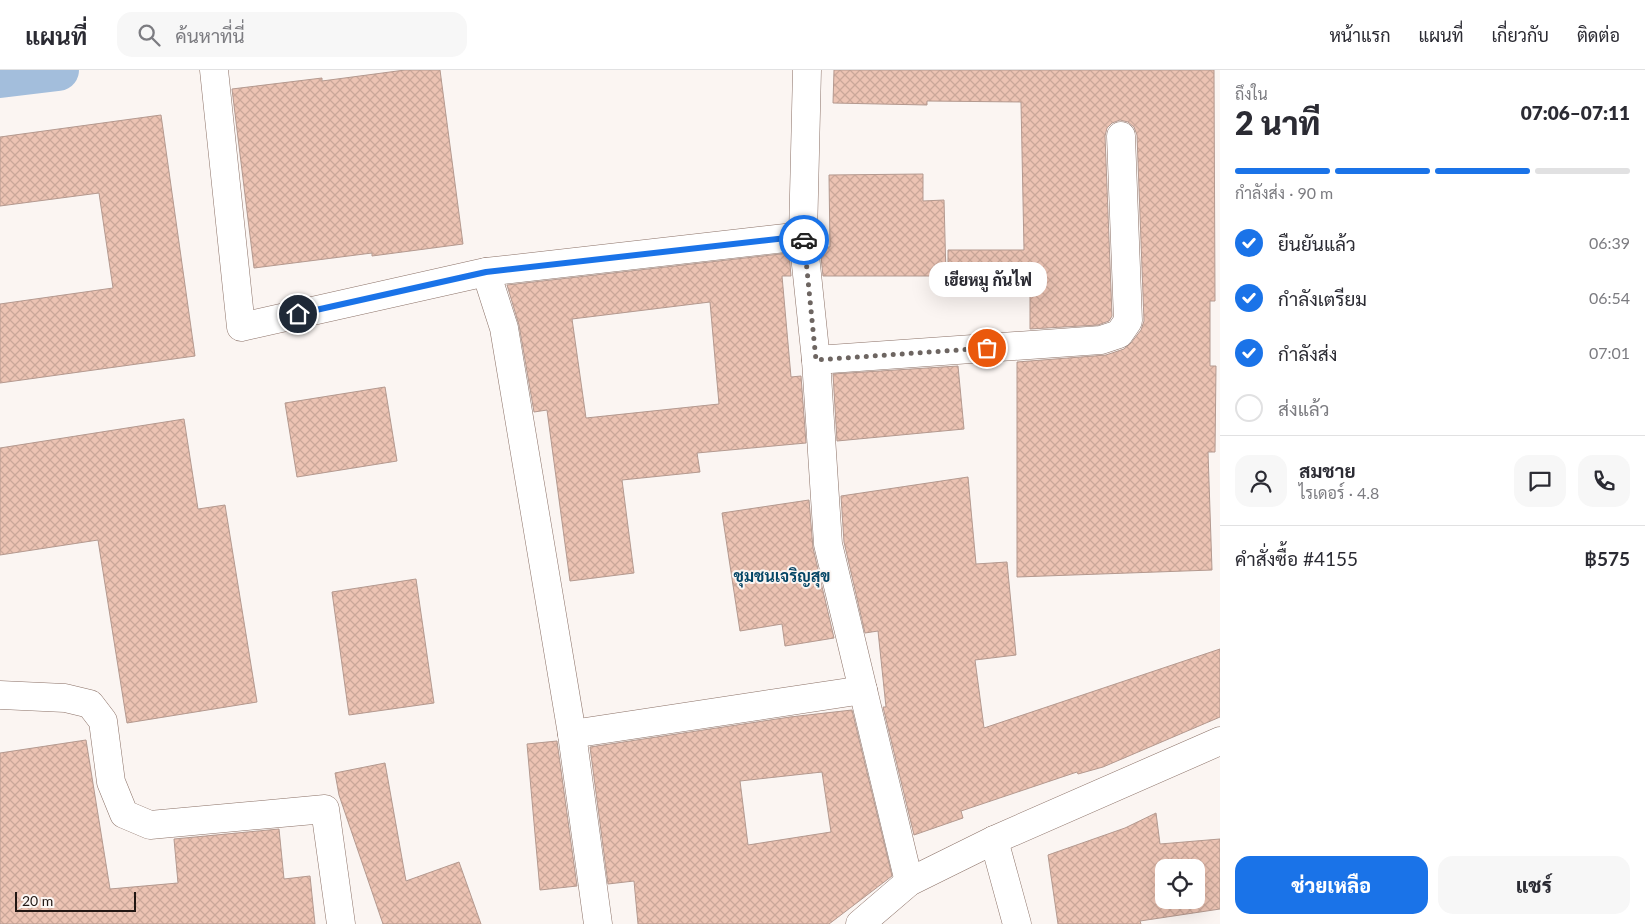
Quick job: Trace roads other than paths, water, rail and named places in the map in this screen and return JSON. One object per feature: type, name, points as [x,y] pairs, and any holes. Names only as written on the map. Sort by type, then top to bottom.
[{"type":"street","points":[[214,70],[242,327],[486,272],[804,236]]},
{"type":"street","points":[[807,70],[804,236],[816,360],[828,544],[909,882]]},
{"type":"street","points":[[816,360],[1101,340],[1118,334],[1128,320],[1121,136]]},
{"type":"street","points":[[486,272],[504,328],[572,734],[598,924]]},
{"type":"street","points":[[572,734],[863,690]]},
{"type":"street","points":[[0,695],[65,698],[90,704],[103,720],[111,782],[124,814],[150,825],[325,809],[341,924]]},
{"type":"street","points":[[860,924],[909,882],[994,840],[1220,741]]},
{"type":"street","points":[[994,840],[1017,924]]},
{"type":"waterway","points":[[0,77],[58,70]]},
{"type":"place","name":"เฮียหมู กันไฟ","points":[[987,348]]},
{"type":"district","name":"ชุมชนเจริญสุข","points":[[782,575]]}]
